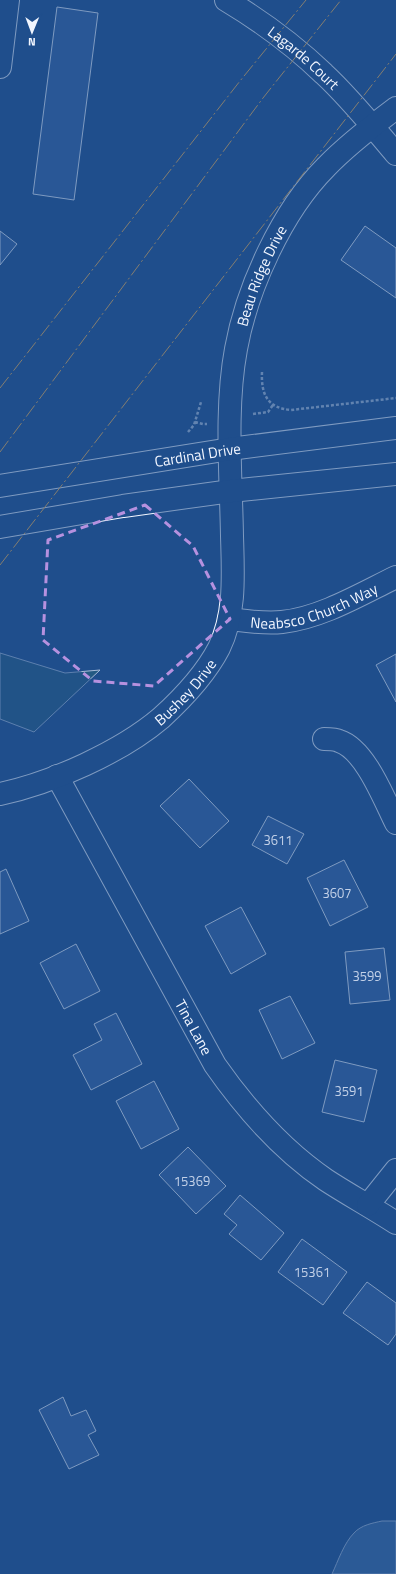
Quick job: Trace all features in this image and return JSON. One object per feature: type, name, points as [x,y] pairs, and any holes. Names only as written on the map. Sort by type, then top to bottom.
[{"type":"street","points":[[0,67],[8,0]]},
{"type":"street","name":"Lagarde Court","points":[[238,3],[287,41],[325,74],[396,154]]},
{"type":"street","name":"Beau Ridge Drive","points":[[231,491],[230,393],[236,348],[246,305],[262,264],[283,224],[308,187],[326,167],[372,126],[396,108]]},
{"type":"street","name":"Cardinal Drive","points":[[0,486],[230,449],[396,428]]},
{"type":"street","points":[[0,527],[123,506],[231,491],[396,474]]},
{"type":"street","name":"Bushey Drive","points":[[0,794],[57,776],[115,750],[148,729],[178,703],[206,670],[220,646],[229,619],[233,577],[231,491]]},
{"type":"street","name":"Neabsco Church Way","points":[[229,619],[269,623],[300,619],[323,611],[396,577]]},
{"type":"street","points":[[324,739],[339,741],[351,748],[365,762],[396,823]]},
{"type":"street","name":"Tina Lane","points":[[57,776],[225,1080],[255,1117],[289,1150],[326,1179],[396,1223]]},
{"type":"street","points":[[368,1205],[396,1170]]},
{"type":"path","points":[[262,372],[262,389],[273,405],[280,409],[291,410],[396,398]]},
{"type":"path","points":[[201,402],[195,422],[203,424]]},
{"type":"path","points":[[268,412],[273,405]]},
{"type":"highlighted area","points":[[145,505],[193,546],[230,619],[154,686],[93,681],[43,640],[48,540]]},
{"type":"shaded area","points":[[0,653],[65,673],[100,670],[34,732],[0,719]]},
{"type":"shaded area","points":[[382,1521],[396,1521],[396,1574],[332,1574],[350,1537],[364,1526]]},
{"type":"building","points":[[57,7],[98,13],[74,200],[33,194]]},
{"type":"building","points":[[365,226],[396,248],[396,298],[341,260]]},
{"type":"building","points":[[0,231],[17,244],[0,265]]},
{"type":"building","points":[[396,654],[396,702],[376,665]]},
{"type":"building","points":[[189,779],[229,821],[200,848],[160,806]]},
{"type":"building","points":[[268,816],[304,834],[287,864],[252,845]]},
{"type":"building","points":[[344,860],[368,907],[330,926],[307,878]]},
{"type":"building","points":[[6,869],[29,921],[0,934],[0,872]]},
{"type":"building","points":[[241,907],[266,954],[231,974],[205,926]]},
{"type":"building","points":[[76,944],[100,991],[64,1009],[40,963]]},
{"type":"building","points":[[384,948],[390,1000],[350,1004],[345,952]]},
{"type":"building","points":[[290,996],[315,1043],[282,1059],[259,1010]]},
{"type":"building","points":[[116,1013],[142,1064],[91,1090],[73,1055],[102,1040],[94,1024]]},
{"type":"building","points":[[335,1060],[377,1070],[364,1122],[322,1112]]},
{"type":"building","points":[[154,1081],[179,1129],[141,1149],[116,1101]]},
{"type":"building","points":[[188,1147],[226,1186],[196,1214],[159,1175]]},
{"type":"building","points":[[240,1195],[284,1233],[261,1260],[229,1234],[237,1225],[224,1214]]},
{"type":"building","points":[[302,1239],[347,1272],[323,1305],[278,1272]]},
{"type":"building","points":[[367,1282],[396,1303],[396,1334],[388,1345],[343,1313]]},
{"type":"building","points":[[63,1397],[71,1416],[86,1410],[96,1431],[88,1435],[99,1455],[69,1469],[39,1410]]},
{"type":"power","points":[[0,388],[240,81],[306,0]]},
{"type":"power","points":[[0,452],[263,98],[341,0]]},
{"type":"power","points":[[0,565],[396,54]]}]
